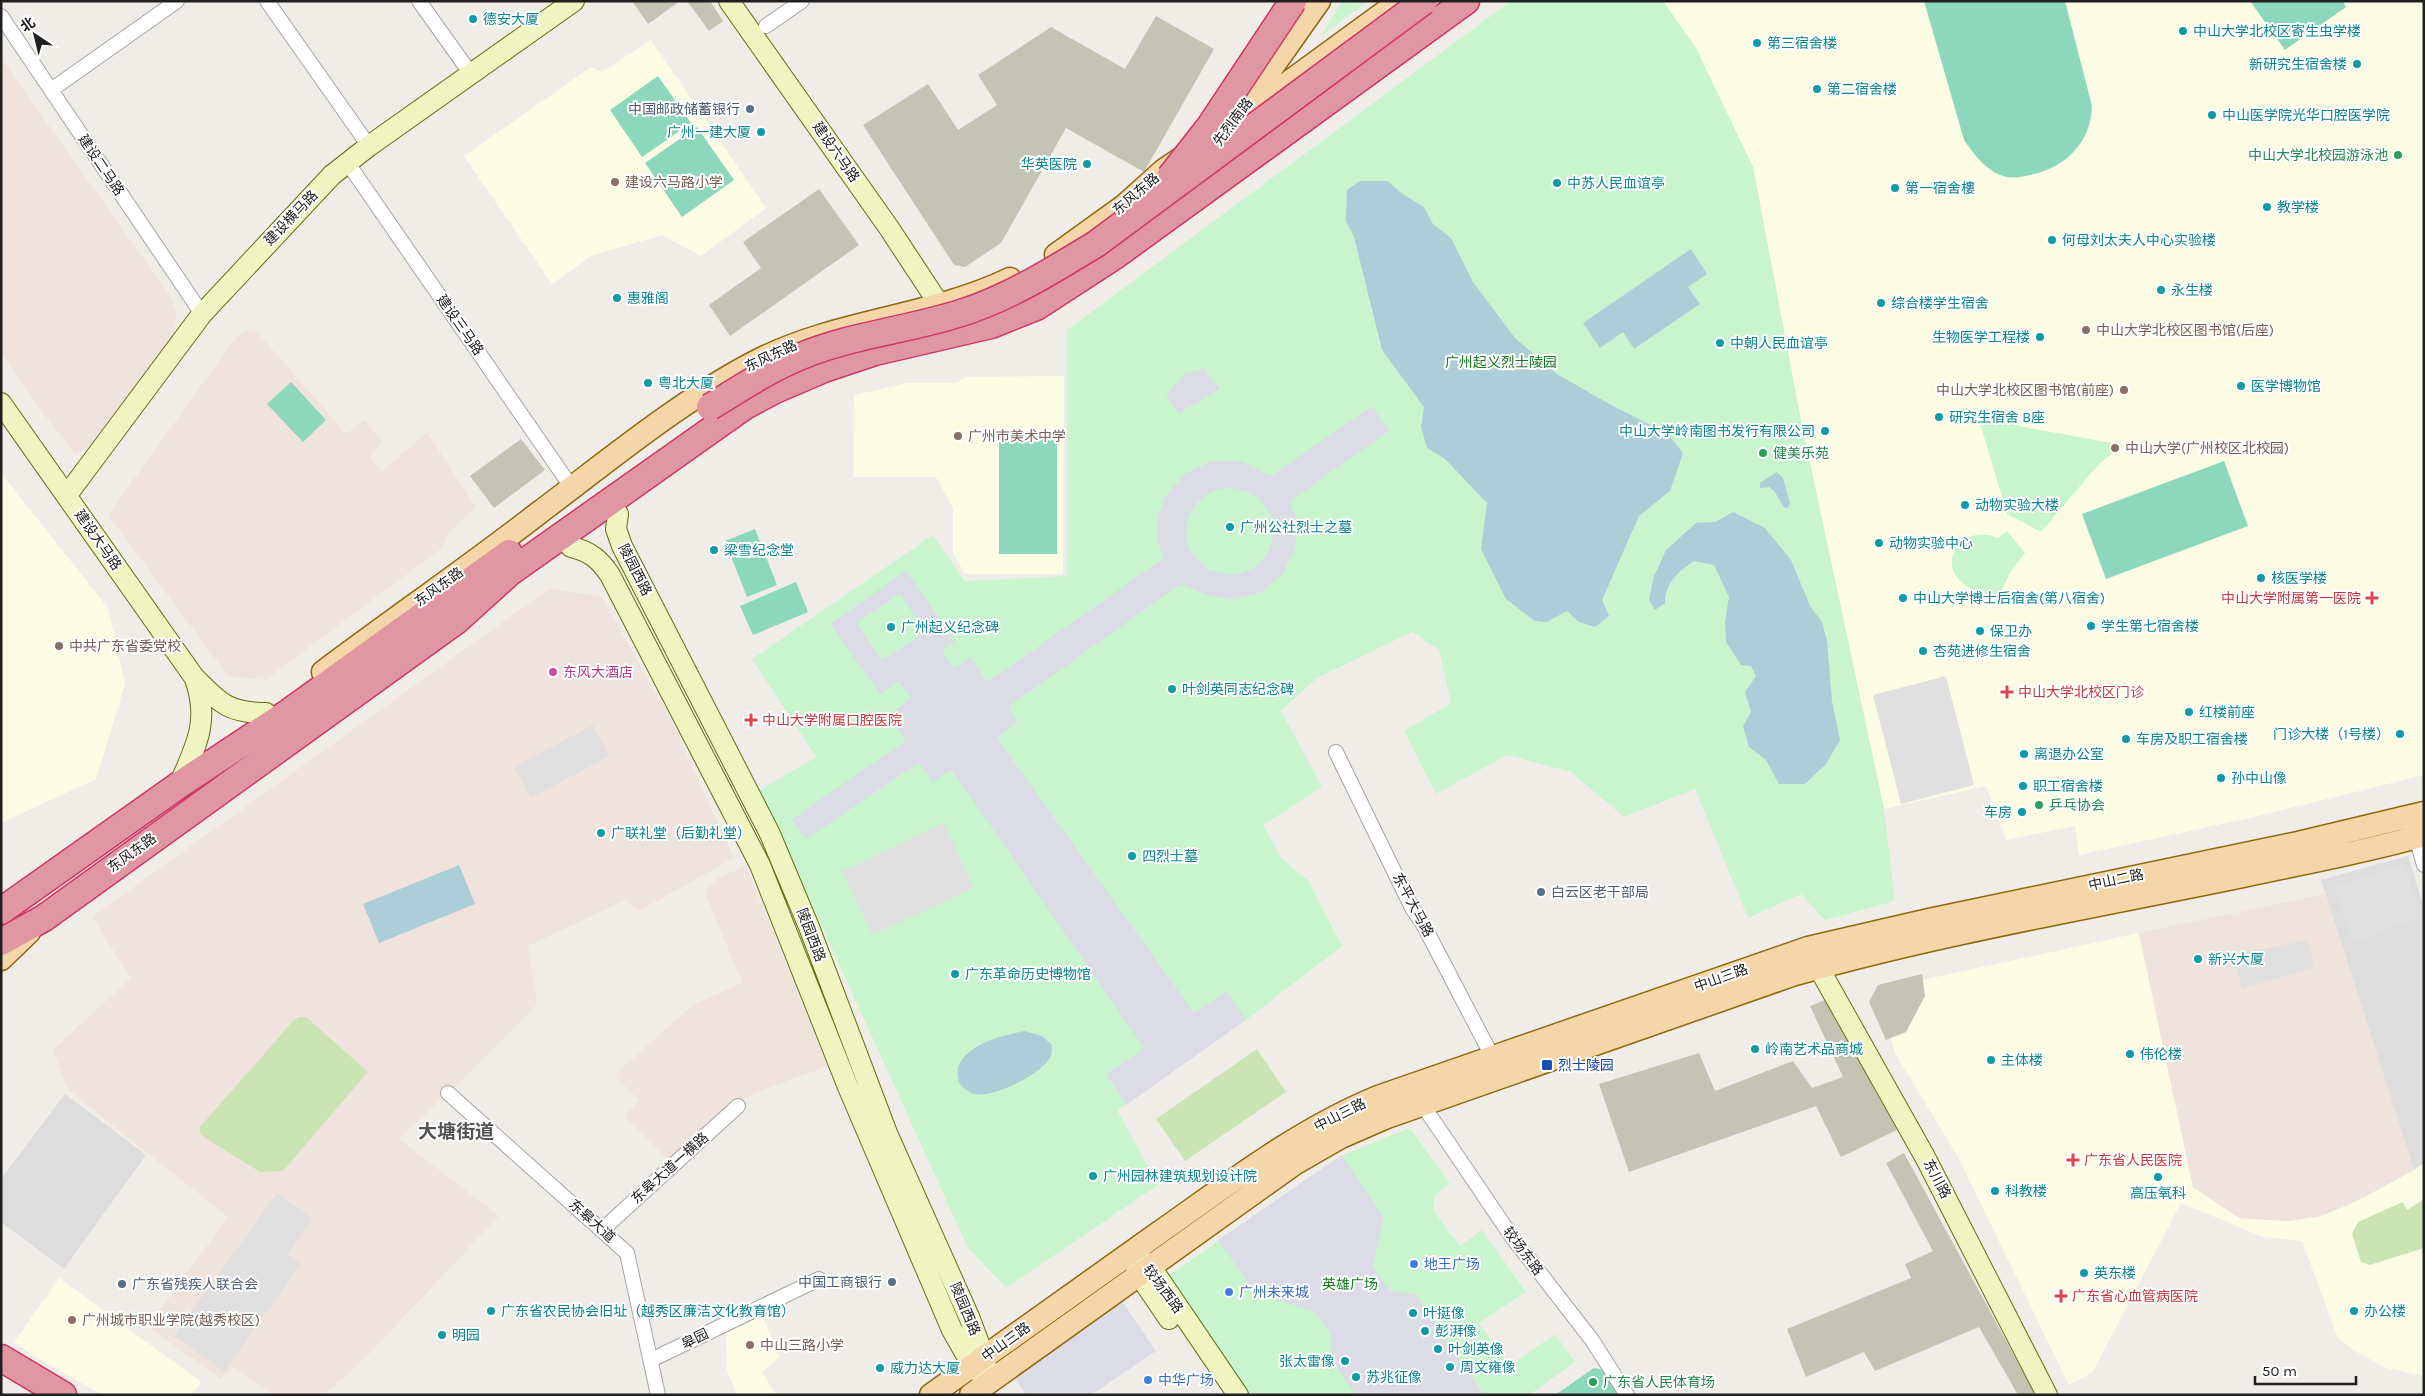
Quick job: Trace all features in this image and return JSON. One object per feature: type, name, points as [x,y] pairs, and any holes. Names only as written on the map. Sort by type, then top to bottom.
[{"type":"highway","points":[[1146,206],[1210,126],[1294,1]]},
{"type":"highway","points":[[1146,206],[1424,1]]},
{"type":"highway","name":"东风东路","points":[[1,942],[44,918],[456,621],[509,573],[696,439],[762,396],[809,374],[858,358],[991,325],[1036,307],[1116,255],[1262,151],[1466,1]]},
{"type":"highway","name":"东风东路","points":[[456,621],[519,586],[741,427],[804,395],[876,365],[922,352],[992,338],[1020,329],[1042,319],[1092,286],[1262,151]]},
{"type":"highway","name":"东风东路","points":[[1,911],[179,785],[289,712],[710,407],[753,380],[800,357],[856,339],[921,325],[962,313],[1000,297],[1047,274],[1096,244],[1146,206]]},
{"type":"highway","points":[[1,951],[44,918]]},
{"type":"highway","points":[[1,1358],[63,1395]]},
{"type":"highway","points":[[1,1375],[39,1395]]},
{"type":"main road","name":"先烈南路","points":[[1164,170],[1213,102],[1278,1]]},
{"type":"main road","points":[[1294,1],[1303,7],[1319,2]]},
{"type":"main road","name":"东风东路","points":[[179,785],[222,745],[572,488],[709,390],[762,358],[841,329],[939,304],[996,286],[1055,256],[1124,206],[1164,170],[1233,123],[1400,1]]},
{"type":"main road","name":"先烈南路","points":[[1140,237],[1165,211],[1233,123],[1319,2]]},
{"type":"main road","name":"中山二路","points":[[1818,968],[2360,840],[2424,813]]},
{"type":"main road","name":"中山二路","points":[[1808,948],[1938,918],[2360,840],[2420,836]]},
{"type":"main road","points":[[1,959],[44,918]]},
{"type":"main road","name":"中山三路","points":[[931,1395],[1131,1252],[1282,1147],[1322,1123],[1378,1097],[1808,948]]},
{"type":"main road","name":"中山三路","points":[[971,1395],[1255,1192],[1324,1146],[1357,1129],[1422,1104],[1818,968]]},
{"type":"street","points":[[51,90],[177,1]]},
{"type":"street","points":[[267,1],[369,146]]},
{"type":"street","points":[[419,1],[471,74]]},
{"type":"street","name":"建设六马路","points":[[729,1],[889,228],[939,304]]},
{"type":"street","points":[[766,26],[802,1]]},
{"type":"street","name":"建设横马路","points":[[67,495],[202,314],[311,196],[347,162],[572,2]]},
{"type":"street","name":"建设二马路","points":[[1,16],[202,314]]},
{"type":"street","name":"建设三马路","points":[[347,162],[572,488]]},
{"type":"street","points":[[939,304],[950,313],[973,324],[991,325]]},
{"type":"street","name":"建设大马路","points":[[1,403],[194,677]]},
{"type":"street","name":"陵园西路","points":[[618,514],[616,530],[628,558],[770,834],[809,927],[887,1133],[978,1361],[989,1382]]},
{"type":"street","name":"陵园西路","points":[[572,548],[585,550],[607,571],[756,856],[848,1087],[952,1330],[978,1361]]},
{"type":"street","points":[[607,571],[616,557],[628,558]]},
{"type":"street","points":[[179,785],[198,740],[202,723],[200,693],[194,677]]},
{"type":"street","points":[[194,677],[224,705],[235,710],[266,713]]},
{"type":"street","name":"东平大马路","points":[[1336,752],[1412,908],[1423,924],[1492,1056]]},
{"type":"street","points":[[756,856],[770,834]]},
{"type":"street","points":[[2420,836],[2424,865]]},
{"type":"street","name":"东川路","points":[[1808,948],[1925,1157],[2047,1395]]},
{"type":"street","name":"东皋大道","points":[[448,1093],[627,1253],[658,1395]]},
{"type":"street","name":"较场东路","points":[[1422,1104],[1512,1237],[1592,1340],[1627,1395]]},
{"type":"street","name":"东皋大道一横路","points":[[602,1230],[738,1106]]},
{"type":"street","name":"较场西路","points":[[1131,1252],[1238,1395]]},
{"type":"street","name":"较场西路","points":[[1145,1271],[1222,1395]]},
{"type":"street","name":"皋园","points":[[651,1360],[819,1278]]},
{"type":"shaded area","points":[[632,1],[680,1],[648,24]]},
{"type":"shaded area","points":[[687,1],[710,1],[723,21],[709,31]]},
{"type":"shaded area","name":"中山大学(广州校区北校园)","points":[[1663,1],[2424,1],[2424,775],[2254,817],[2079,855],[2075,826],[2006,840],[1986,786],[1884,809],[1801,421],[1753,167]]},
{"type":"shaded area","points":[[1156,16],[1214,49],[1144,172],[1066,128],[1001,243],[965,267],[954,265],[863,125],[928,84],[958,130],[997,105],[978,75],[1051,27],[1125,69]]},
{"type":"shaded area","name":"建设六马路小学","points":[[651,40],[766,208],[701,256],[662,235],[591,256],[552,284],[464,156],[591,67],[602,72]]},
{"type":"shaded area","points":[[1,58],[170,296],[176,311],[175,332],[165,348],[101,436],[76,455],[43,413],[1,352]]},
{"type":"shaded area","points":[[819,189],[859,245],[730,336],[709,305],[761,268],[743,242]]},
{"type":"shaded area","points":[[253,327],[346,434],[364,420],[383,442],[369,456],[382,472],[427,432],[476,507],[449,532],[442,548],[265,680],[228,676],[108,515],[232,343],[243,332]]},
{"type":"shaded area","points":[[1204,368],[1220,389],[1179,413],[1166,396],[1184,374]]},
{"type":"shaded area","name":"广州市美术中学","points":[[1064,376],[1063,574],[965,574],[953,553],[953,508],[936,477],[853,477],[854,395],[908,383],[955,383],[966,377]]},
{"type":"shaded area","points":[[1372,406],[1389,431],[1290,501],[1297,519],[1295,548],[1283,574],[1261,592],[1233,600],[1207,595],[1183,585],[1175,588],[1008,707],[1018,722],[997,738],[1194,1013],[1226,991],[1246,1020],[1126,1105],[1106,1074],[1144,1048],[952,770],[933,782],[919,763],[806,839],[798,829],[792,819],[906,741],[888,716],[911,698],[899,681],[880,694],[830,624],[906,571],[955,641],[942,651],[954,668],[970,657],[988,682],[1164,558],[1157,541],[1158,515],[1168,492],[1186,473],[1212,461],[1241,461],[1271,476]],"holes":[[[1232,488],[1245,491],[1257,497],[1266,508],[1272,520],[1273,534],[1270,547],[1263,559],[1253,568],[1239,574],[1224,574],[1210,570],[1198,561],[1189,548],[1186,534],[1188,519],[1195,505],[1206,495],[1218,489]],[[900,594],[925,632],[882,660],[857,623]]]},
{"type":"shaded area","points":[[521,439],[545,470],[494,508],[470,476]]},
{"type":"shaded area","name":"中共广东省委党校","points":[[1,473],[108,608],[125,684],[96,779],[1,823]]},
{"type":"shaded area","points":[[549,589],[601,596],[671,720],[734,858],[639,911],[625,900],[528,946],[537,1004],[458,1084],[399,1139],[499,1216],[367,1356],[324,1395],[273,1395],[233,1366],[221,1379],[148,1327],[228,1217],[67,1089],[53,1050],[131,978],[92,917]]},
{"type":"shaded area","points":[[1946,676],[1974,785],[1901,804],[1873,695]]},
{"type":"shaded area","points":[[593,725],[609,756],[531,798],[514,767]]},
{"type":"shaded area","points":[[944,823],[974,888],[872,935],[842,871]]},
{"type":"shaded area","points":[[2408,856],[2424,908],[2424,1163],[2414,1170],[2321,880]]},
{"type":"shaded area","points":[[2404,864],[2422,917],[2352,942],[2334,888]]},
{"type":"shaded area","points":[[746,866],[827,1066],[753,1094],[723,1110],[670,1161],[625,1117],[639,1100],[614,1075],[693,1005],[742,983],[706,894],[709,886],[720,877]]},
{"type":"shaded area","points":[[2325,894],[2414,1170],[2357,1201],[2321,1216],[2288,1221],[2239,1218],[2193,1187],[2139,933]]},
{"type":"shaded area","name":"广东省人民医院","points":[[2139,933],[2193,1187],[2239,1218],[2288,1221],[2321,1216],[2357,1201],[2424,1163],[2424,1376],[2386,1368],[2355,1351],[2338,1338],[2302,1241],[2263,1237],[2181,1203],[2092,1373],[2069,1385],[1958,1157],[1895,1053],[1877,990]]},
{"type":"shaded area","points":[[2308,940],[2314,968],[2242,988],[2233,955]]},
{"type":"shaded area","points":[[1922,974],[1925,996],[1906,1032],[1886,1040],[1869,1002],[1878,985]]},
{"type":"shaded area","points":[[1825,1000],[1897,1130],[1841,1157],[1816,1106],[1629,1172],[1599,1084],[1699,1053],[1715,1091],[1793,1061],[1812,1088],[1843,1077],[1810,1006]]},
{"type":"shaded area","points":[[65,1094],[146,1155],[64,1269],[1,1222],[1,1179]]},
{"type":"shaded area","points":[[1904,1153],[2035,1394],[2018,1395],[1979,1327],[1875,1371],[1864,1352],[1806,1377],[1787,1329],[1911,1278],[1905,1264],[1933,1251],[1886,1163]]},
{"type":"shaded area","points":[[1342,1155],[1384,1217],[1373,1266],[1391,1291],[1415,1294],[1484,1395],[1356,1395],[1332,1360],[1330,1333],[1315,1312],[1255,1293],[1218,1240]]},
{"type":"shaded area","points":[[277,1193],[313,1218],[288,1255],[301,1264],[224,1371],[174,1336]]},
{"type":"shaded area","name":"广州城市职业学院(越秀校区)","points":[[59,1278],[201,1382],[192,1395],[103,1395],[37,1358],[14,1342]]},
{"type":"shaded area","points":[[1122,1301],[1156,1351],[1091,1395],[1026,1395],[1013,1375]]},
{"type":"shaded area","name":"中山三路小学","points":[[762,1316],[780,1357],[762,1372],[776,1395],[733,1395],[736,1392],[727,1371],[726,1333]]},
{"type":"green space","points":[[1342,1],[1368,1],[1321,36]]},
{"type":"green space","name":"广州起义烈士陵园","points":[[1511,1],[1663,1],[1696,48],[1753,167],[1801,421],[1884,809],[1895,901],[1825,920],[1801,894],[1748,918],[1695,789],[1624,817],[1571,772],[1507,755],[1436,794],[1404,731],[1451,703],[1439,650],[1412,632],[1317,678],[1281,711],[1322,787],[1263,825],[1281,858],[1308,880],[1342,946],[1246,1020],[1117,1110],[1158,1185],[1006,1288],[968,1248],[760,790],[816,757],[752,659],[933,535],[965,581],[1067,576],[1067,330]]},
{"type":"green space","points":[[1924,1],[2065,1],[2092,106],[2087,131],[2074,152],[2065,160],[2043,172],[2016,177],[2006,177],[1997,173],[1980,161],[1964,140]]},
{"type":"green space","points":[[2250,1],[2343,1],[2346,7],[2285,50]]},
{"type":"green space","points":[[658,76],[691,123],[642,157],[610,110]]},
{"type":"green space","points":[[697,127],[734,180],[682,217],[645,163]]},
{"type":"green space","points":[[291,382],[326,420],[303,442],[267,404]]},
{"type":"green space","points":[[1978,416],[2019,426],[2123,445],[2099,464],[2041,532],[2007,514]]},
{"type":"green space","points":[[999,436],[1057,436],[1057,554],[999,554]]},
{"type":"green space","points":[[2224,461],[2248,526],[2106,579],[2082,514]]},
{"type":"green space","points":[[755,529],[777,585],[747,597],[725,541]]},
{"type":"green space","points":[[2007,531],[2025,553],[2011,571],[1998,597],[1974,590],[1962,583],[1955,574],[1952,564],[1953,554],[1958,546],[1965,539],[1975,535],[1998,538]]},
{"type":"green space","points":[[796,582],[808,612],[753,635],[740,606]]},
{"type":"green space","points":[[299,1017],[306,1017],[368,1072],[283,1171],[260,1172],[210,1141],[201,1134],[199,1128],[293,1021]]},
{"type":"green space","points":[[1257,1049],[1286,1092],[1185,1161],[1156,1119]]},
{"type":"green space","name":"英雄广场","points":[[1410,1128],[1450,1184],[1435,1195],[1433,1210],[1460,1246],[1482,1230],[1526,1292],[1479,1323],[1510,1366],[1555,1334],[1575,1362],[1529,1395],[1252,1395],[1169,1275],[1342,1155]]},
{"type":"green space","points":[[2424,1199],[2424,1248],[2370,1265],[2361,1262],[2352,1234],[2358,1222],[2403,1202],[2407,1210]]},
{"type":"green space","name":"广东省人民体育场","points":[[1594,1368],[1605,1370],[1622,1395],[1555,1395]]},
{"type":"water","points":[[1360,181],[1387,181],[1424,207],[1433,224],[1451,238],[1473,282],[1515,338],[1557,374],[1611,405],[1668,434],[1683,453],[1670,491],[1639,516],[1602,600],[1609,616],[1595,627],[1579,622],[1567,611],[1547,622],[1535,621],[1506,599],[1481,549],[1487,503],[1445,459],[1427,448],[1421,427],[1424,407],[1382,350],[1354,237],[1346,221],[1347,190]]},
{"type":"water","points":[[1691,249],[1707,274],[1688,287],[1700,304],[1634,349],[1623,332],[1600,348],[1583,323]]},
{"type":"water","points":[[1777,472],[1783,478],[1790,503],[1788,508],[1784,507],[1774,491],[1769,487],[1760,488],[1760,483]]},
{"type":"water","points":[[1733,512],[1765,528],[1791,560],[1810,606],[1822,622],[1827,641],[1832,701],[1840,740],[1826,764],[1805,784],[1779,784],[1766,760],[1749,747],[1743,726],[1751,712],[1745,692],[1756,676],[1751,666],[1741,665],[1726,642],[1725,622],[1729,597],[1714,565],[1694,561],[1683,569],[1670,584],[1665,603],[1655,610],[1649,600],[1654,576],[1666,550],[1696,523],[1715,522]]},
{"type":"water","points":[[459,865],[475,904],[379,943],[363,904]]},
{"type":"water","points":[[1024,1031],[1042,1036],[1052,1045],[1051,1056],[1038,1070],[1015,1084],[990,1093],[971,1093],[959,1083],[958,1067],[969,1052],[986,1042]]},
{"type":"place","name":"德安大厦","points":[[473,19]]},
{"type":"place","name":"中山大学北校区寄生虫学楼","points":[[2183,31]]},
{"type":"place","name":"第三宿舍楼","points":[[1757,43]]},
{"type":"place","name":"新研究生宿舍楼","points":[[2357,64]]},
{"type":"place","name":"第二宿舍楼","points":[[1817,89]]},
{"type":"place","name":"中国邮政储蓄银行","points":[[750,109]]},
{"type":"place","name":"中山医学院光华口腔医学院","points":[[2212,115]]},
{"type":"place","name":"广州一建大厦","points":[[761,132]]},
{"type":"place","name":"中山大学北校园游泳池","points":[[2398,155]]},
{"type":"place","name":"华英医院","points":[[1087,164]]},
{"type":"place","name":"建设六马路小学","points":[[615,182]]},
{"type":"place","name":"中苏人民血谊亭","points":[[1557,183]]},
{"type":"place","name":"第一宿舍樓","points":[[1895,188]]},
{"type":"place","name":"教学楼","points":[[2267,207]]},
{"type":"place","name":"何母刘太夫人中心实验楼","points":[[2052,240]]},
{"type":"place","name":"永生楼","points":[[2161,290]]},
{"type":"place","name":"惠雅阁","points":[[617,298]]},
{"type":"place","name":"综合楼学生宿舍","points":[[1881,303]]},
{"type":"place","name":"中山大学北校区图书馆(后座)","points":[[2086,330]]},
{"type":"place","name":"生物医学工程楼","points":[[2040,337]]},
{"type":"place","name":"中朝人民血谊亭","points":[[1720,343]]},
{"type":"place","name":"粤北大厦","points":[[648,383]]},
{"type":"place","name":"医学博物馆","points":[[2241,386]]},
{"type":"place","name":"中山大学北校区图书馆(前座)","points":[[2124,390]]},
{"type":"place","name":"研究生宿舍 B座","points":[[1939,417]]},
{"type":"place","name":"中山大学岭南图书发行有限公司","points":[[1825,431]]},
{"type":"place","name":"广州市美术中学","points":[[958,436]]},
{"type":"place","name":"中山大学(广州校区北校园)","points":[[2115,448]]},
{"type":"place","name":"健美乐苑","points":[[1763,453]]},
{"type":"place","name":"动物实验大楼","points":[[1965,505]]},
{"type":"place","name":"广州公社烈士之墓","points":[[1230,527]]},
{"type":"place","name":"动物实验中心","points":[[1879,543]]},
{"type":"place","name":"梁雪纪念堂","points":[[714,550]]},
{"type":"place","name":"核医学楼","points":[[2261,578]]},
{"type":"place","name":"中山大学博士后宿舍(第八宿舍)","points":[[1903,598]]},
{"type":"place","name":"中山大学附属第一医院","points":[[2372,598]]},
{"type":"place","name":"学生第七宿舍楼","points":[[2091,626]]},
{"type":"place","name":"广州起义纪念碑","points":[[891,627]]},
{"type":"place","name":"保卫办","points":[[1980,631]]},
{"type":"place","name":"中共广东省委党校","points":[[59,646]]},
{"type":"place","name":"杏苑进修生宿舍","points":[[1923,651]]},
{"type":"place","name":"东风大酒店","points":[[553,672]]},
{"type":"place","name":"叶剑英同志纪念碑","points":[[1172,689]]},
{"type":"place","name":"中山大学北校区门诊","points":[[2007,692]]},
{"type":"place","name":"红楼前座","points":[[2189,712]]},
{"type":"place","name":"中山大学附属口腔医院","points":[[751,720]]},
{"type":"place","name":"门诊大楼（1号楼）","points":[[2400,734]]},
{"type":"place","name":"车房及职工宿舍楼","points":[[2126,739]]},
{"type":"place","name":"离退办公室","points":[[2024,754]]},
{"type":"place","name":"孙中山像","points":[[2221,778]]},
{"type":"place","name":"职工宿舍楼","points":[[2023,786]]},
{"type":"place","name":"乒乓协会","points":[[2039,805]]},
{"type":"place","name":"车房","points":[[2022,812]]},
{"type":"place","name":"广联礼堂（后勤礼堂）","points":[[601,833]]},
{"type":"place","name":"四烈士墓","points":[[1132,856]]},
{"type":"place","name":"白云区老干部局","points":[[1541,892]]},
{"type":"place","name":"新兴大厦","points":[[2198,959]]},
{"type":"place","name":"广东革命历史博物馆","points":[[955,974]]},
{"type":"place","name":"岭南艺术品商城","points":[[1755,1049]]},
{"type":"place","name":"伟伦楼","points":[[2130,1054]]},
{"type":"place","name":"主体楼","points":[[1991,1060]]},
{"type":"place","name":"烈士陵园","points":[[1547,1065]]},
{"type":"place","name":"广东省人民医院","points":[[2073,1160]]},
{"type":"place","name":"广州园林建筑规划设计院","points":[[1093,1176]]},
{"type":"place","name":"高压氧科","points":[[2158,1177]]},
{"type":"place","name":"科教楼","points":[[1995,1191]]},
{"type":"place","name":"地王广场","points":[[1414,1264]]},
{"type":"place","name":"英东楼","points":[[2084,1273]]},
{"type":"place","name":"中国工商银行","points":[[892,1282]]},
{"type":"place","name":"广东省残疾人联合会","points":[[122,1284]]},
{"type":"place","name":"广州未来城","points":[[1229,1292]]},
{"type":"place","name":"广东省心血管病医院","points":[[2061,1296]]},
{"type":"place","name":"广东省农民协会旧址（越秀区廉洁文化教育馆）","points":[[491,1311]]},
{"type":"place","name":"办公楼","points":[[2354,1311]]},
{"type":"place","name":"叶挺像","points":[[1413,1313]]},
{"type":"place","name":"广州城市职业学院(越秀校区)","points":[[72,1320]]},
{"type":"place","name":"彭湃像","points":[[1425,1331]]},
{"type":"place","name":"明园","points":[[442,1335]]},
{"type":"place","name":"中山三路小学","points":[[750,1345]]},
{"type":"place","name":"叶剑英像","points":[[1438,1349]]},
{"type":"place","name":"张太雷像","points":[[1345,1361]]},
{"type":"place","name":"周文雍像","points":[[1450,1367]]},
{"type":"place","name":"威力达大厦","points":[[880,1368]]},
{"type":"place","name":"苏兆征像","points":[[1356,1377]]},
{"type":"place","name":"中华广场","points":[[1148,1380]]},
{"type":"place","name":"广东省人民体育场","points":[[1593,1382]]},
{"type":"district","name":"大塘街道","points":[[456,1132]]}]
